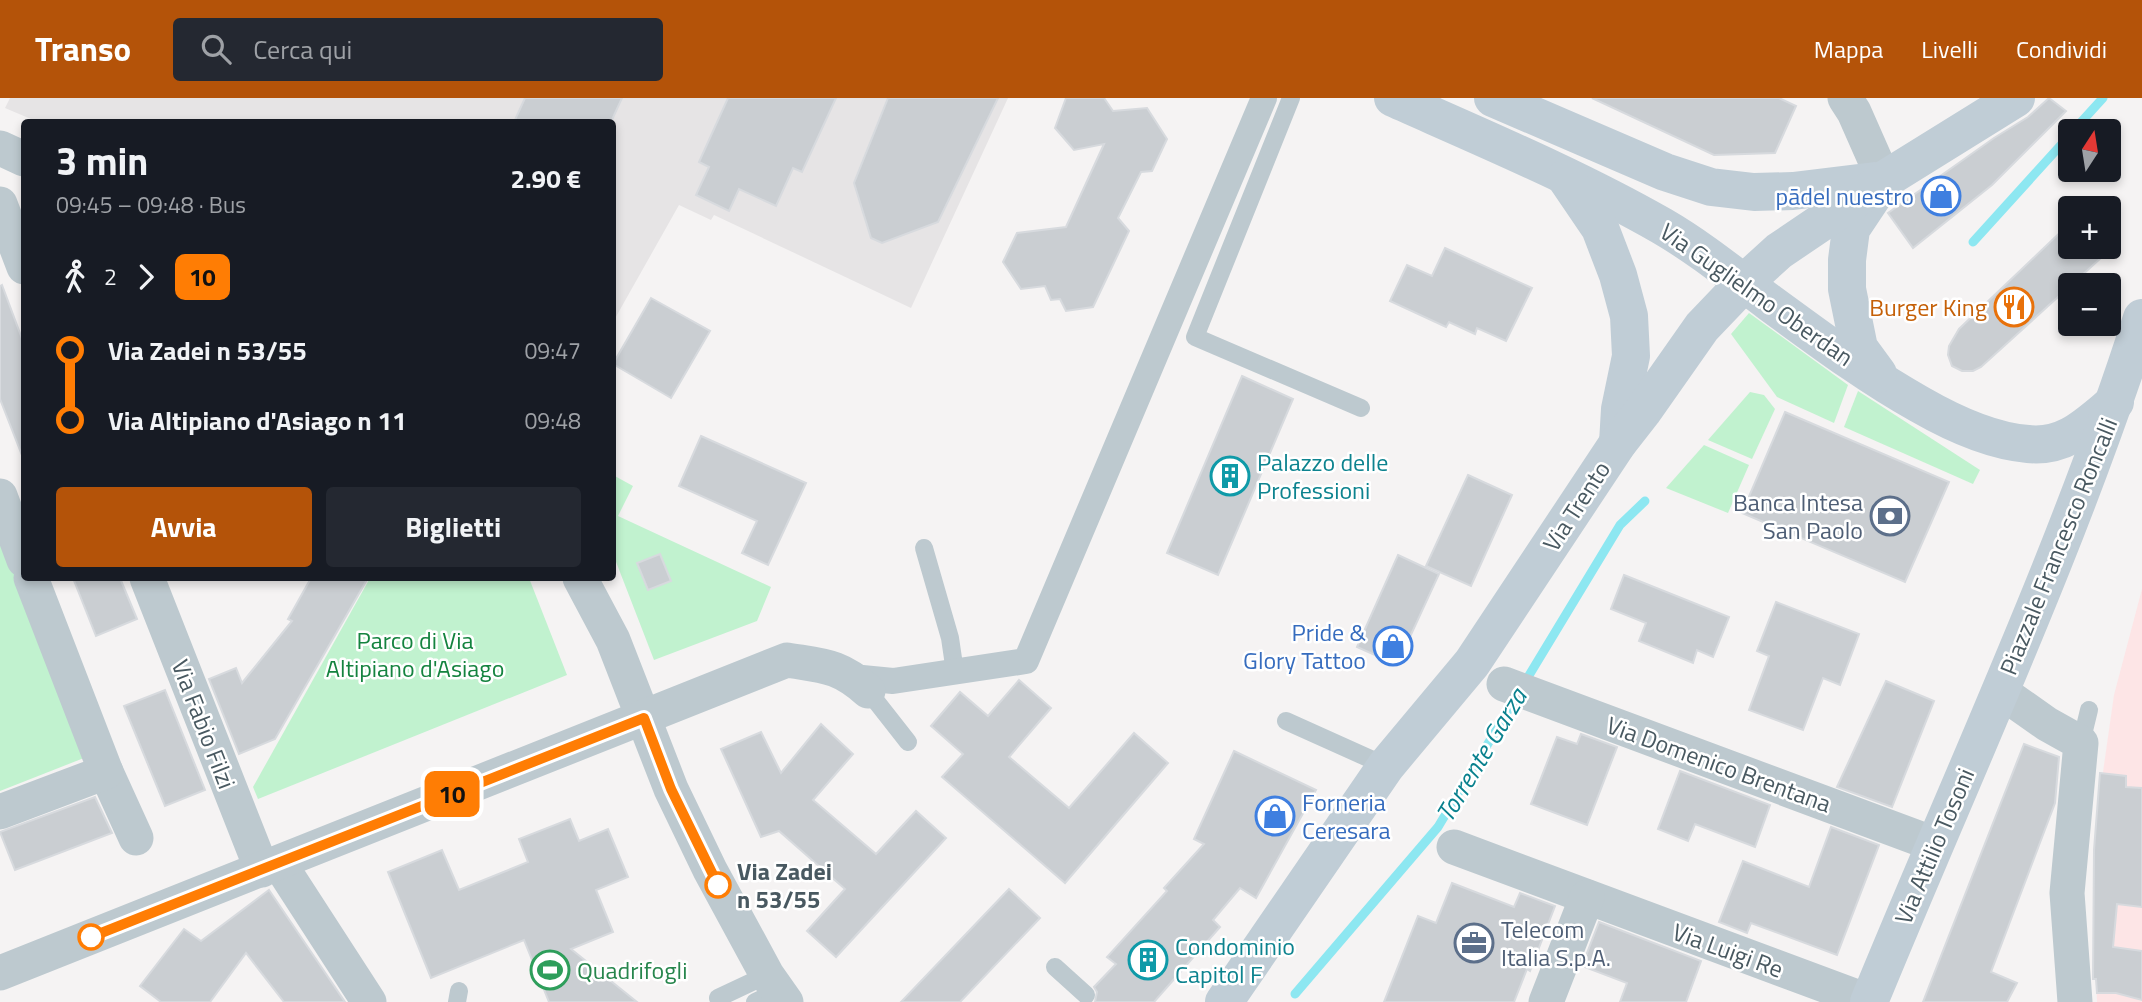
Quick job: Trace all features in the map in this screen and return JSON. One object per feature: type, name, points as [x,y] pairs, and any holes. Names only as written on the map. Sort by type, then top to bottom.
[{"type":"main road","name":"Via Guglielmo Oberdan","points":[[1393,98],[1564,176],[1663,226],[1745,282],[1886,386],[1947,419],[1996,438],[2030,445],[2058,443],[2082,429],[2115,402]]},
{"type":"main road","points":[[1493,98],[1665,172],[1711,187],[1754,192],[1793,191],[1884,180]]},
{"type":"main road","name":"Via Trento","points":[[1224,1002],[1386,766],[1472,663],[1618,443],[1702,327],[1779,251],[1884,180],[2015,98]]},
{"type":"main road","points":[[1564,176],[1600,228],[1618,275],[1629,316],[1631,356],[1620,409],[1618,443]]},
{"type":"main road","points":[[1884,180],[1851,229],[1847,289],[1859,348],[1886,386]]},
{"type":"main road","name":"Piazzale Francesco Roncalli","points":[[2000,691],[2115,402],[2142,318]]},
{"type":"main road","name":"Via Attilio Tosoni","points":[[1869,1002],[2000,691]]},
{"type":"street","points":[[0,973],[787,660],[835,668],[860,684],[1026,661],[1264,98]]},
{"type":"street","points":[[1845,98],[1854,112],[1884,180]]},
{"type":"street","points":[[0,148],[21,158]]},
{"type":"street","points":[[0,204],[21,259]]},
{"type":"street","points":[[0,496],[21,552]]},
{"type":"street","points":[[32,581],[106,772],[136,838]]},
{"type":"street","name":"Via Fabio Filzi","points":[[147,581],[270,866],[369,1002]]},
{"type":"street","points":[[582,581],[612,640],[671,789],[771,992]]},
{"type":"street","name":"Via Domenico Brentana","points":[[1519,690],[1934,844]]},
{"type":"street","points":[[2000,691],[2048,724],[2085,727],[2067,893],[2076,1002]]},
{"type":"street","points":[[0,812],[106,772]]},
{"type":"street","name":"Via Luigi Re","points":[[1454,847],[1869,1002]]},
{"type":"street","points":[[1546,1002],[1587,897]]},
{"type":"lane","points":[[1291,98],[1195,337],[1362,408]]},
{"type":"lane","points":[[924,548],[950,638],[955,672]]},
{"type":"lane","points":[[860,684],[908,743]]},
{"type":"lane","points":[[1286,721],[1386,766]]},
{"type":"lane","points":[[1055,967],[1086,995]]},
{"type":"lane","points":[[718,998],[771,992]]},
{"type":"shaded area","points":[[10,98],[1008,98],[911,308],[714,215],[711,220],[679,205],[616,317],[616,119],[31,119],[5,108]]},
{"type":"shaded area","points":[[2142,589],[2142,1002],[2097,1002],[2094,934],[2098,807],[2114,695]]},
{"type":"green space","points":[[1749,313],[1848,385],[1834,423],[1777,397],[1731,334]]},
{"type":"green space","points":[[1858,391],[1980,470],[1973,484],[1844,427]]},
{"type":"green space","points":[[1750,392],[1764,395],[1775,409],[1752,459],[1708,440]]},
{"type":"green space","points":[[1704,445],[1749,465],[1728,513],[1666,488]]},
{"type":"green space","points":[[616,477],[633,486],[618,516],[771,587],[757,621],[654,660],[616,562]]},
{"type":"green space","points":[[0,530],[89,756],[0,791]]},
{"type":"green space","name":"Parco di Via Altipiano d'Asiago","points":[[368,581],[530,581],[567,675],[258,799],[253,787]]},
{"type":"building","points":[[525,98],[622,98],[612,119],[515,119]]},
{"type":"building","points":[[728,98],[836,98],[802,172],[793,168],[776,206],[739,189],[729,211],[696,195],[709,167],[699,162]]},
{"type":"building","points":[[888,98],[998,98],[938,222],[882,243],[871,238],[854,183]]},
{"type":"building","points":[[1066,98],[1104,98],[1113,111],[1147,108],[1167,139],[1152,171],[1141,172],[1118,218],[1129,231],[1093,307],[1066,311],[1060,299],[1051,300],[1045,286],[1021,289],[1003,262],[1017,233],[1066,227],[1104,144],[1074,150],[1055,128]]},
{"type":"building","points":[[1592,98],[1779,98],[1796,106],[1775,153],[1714,155]]},
{"type":"building","points":[[2049,98],[2066,111],[1992,185],[1913,248],[1888,213],[2028,117]]},
{"type":"building","name":"Burger King","points":[[2058,234],[2058,259],[2100,259],[2084,273],[2058,273],[2058,297],[1981,367],[1973,371],[1962,371],[1952,366],[1948,355],[1949,346],[1959,329]]},
{"type":"building","points":[[1445,248],[1532,288],[1506,341],[1477,328],[1475,334],[1449,322],[1446,327],[1390,301],[1407,265],[1432,276]]},
{"type":"building","points":[[2,285],[21,336],[21,453],[0,399]]},
{"type":"building","points":[[651,298],[710,331],[671,398],[616,366],[616,359]]},
{"type":"building","name":"Palazzo delle Professioni","points":[[1242,376],[1293,399],[1218,575],[1167,553]]},
{"type":"building","points":[[1785,412],[1949,482],[1905,582],[1742,513]]},
{"type":"building","points":[[701,436],[806,483],[768,565],[742,553],[757,521],[679,486]]},
{"type":"building","points":[[1468,475],[1512,495],[1471,586],[1426,566]]},
{"type":"building","points":[[660,554],[671,581],[648,590],[637,563]]},
{"type":"building","points":[[1398,555],[1439,574],[1397,665],[1357,647]]},
{"type":"building","points":[[1624,575],[1729,617],[1713,657],[1697,650],[1693,663],[1639,641],[1646,623],[1611,609]]},
{"type":"building","points":[[74,581],[121,581],[137,619],[96,636]]},
{"type":"building","points":[[309,581],[366,581],[275,739],[239,754],[209,679],[236,668],[242,683],[292,621],[288,619]]},
{"type":"building","points":[[1776,602],[1859,634],[1840,685],[1823,678],[1803,730],[1749,710],[1769,656],[1757,651]]},
{"type":"building","points":[[1019,680],[1051,708],[1009,757],[1069,808],[1134,733],[1168,763],[1065,883],[942,777],[963,754],[931,726],[960,692],[988,716]]},
{"type":"building","points":[[1886,681],[1934,701],[1892,807],[1837,787]]},
{"type":"building","points":[[165,690],[205,790],[165,806],[124,706]]},
{"type":"building","points":[[821,724],[853,754],[813,800],[876,854],[916,811],[946,838],[836,957],[807,931],[845,889],[779,831],[761,837],[721,749],[761,732],[781,773]]},
{"type":"building","points":[[1581,734],[1617,747],[1587,825],[1531,804],[1557,737],[1577,744]]},
{"type":"building","points":[[2024,744],[2059,757],[2055,803],[1991,972],[2017,983],[2007,1002],[1923,1002]]},
{"type":"building","points":[[1234,751],[1316,790],[1256,898],[1240,888],[1213,920],[1220,927],[1154,1002],[1095,1002],[1097,992],[1094,987],[1116,964],[1107,957],[1167,891],[1164,888],[1204,844],[1194,839]]},
{"type":"building","points":[[1680,771],[1770,805],[1755,847],[1695,824],[1688,841],[1658,829]]},
{"type":"building","points":[[2100,773],[2126,776],[2126,787],[2142,788],[2142,907],[2117,904],[2113,947],[2142,951],[2142,1000],[2116,993],[2097,993],[2096,979],[2093,979],[2094,850]]},
{"type":"building","points":[[95,797],[112,833],[15,870],[0,832]]},
{"type":"building","points":[[570,819],[579,841],[608,829],[628,877],[596,890],[613,932],[571,949],[637,1002],[549,1002],[524,940],[431,978],[388,872],[442,850],[459,890],[528,862],[519,839]]},
{"type":"building","points":[[1831,827],[1879,845],[1837,955],[1751,923],[1747,933],[1719,922],[1743,861],[1809,887]]},
{"type":"building","name":"Telecom Italia S.p.A.","points":[[1452,883],[1514,907],[1520,893],[1555,906],[1530,971],[1527,969],[1514,1002],[1384,1002],[1418,916],[1436,923]]},
{"type":"building","points":[[1009,889],[1040,918],[960,1002],[901,1002]]},
{"type":"building","points":[[269,890],[345,1002],[284,1002],[246,953],[210,1002],[161,1002],[140,986],[184,929],[201,941]]},
{"type":"building","points":[[1599,922],[1701,961],[1686,1002],[1620,1002],[1627,983],[1582,966]]},
{"type":"waterway","name":"Torrente Garza","points":[[2084,119],[2103,98]]},
{"type":"waterway","name":"Torrente Garza","points":[[1973,242],[2058,148]]},
{"type":"waterway","name":"Torrente Garza","points":[[1525,682],[1620,525],[1645,501]]},
{"type":"waterway","name":"Torrente Garza","points":[[1295,994],[1438,827],[1516,697]]},
{"type":"bus line","name":"10","points":[[91,937],[644,718],[671,789],[718,885]]},
{"type":"place","name":"pādel nuestro","points":[[1941,196]]},
{"type":"place","name":"Burger King","points":[[2014,307]]},
{"type":"place","name":"Palazzo delle Professioni","points":[[1230,476]]},
{"type":"place","name":"Banca Intesa San Paolo","points":[[1890,516]]},
{"type":"place","name":"Pride & Glory Tattoo","points":[[1393,646]]},
{"type":"place","name":"Forneria Ceresara","points":[[1275,816]]},
{"type":"place","name":"Via Zadei n 53/55","points":[[718,885]]},
{"type":"place","name":"Telecom Italia S.p.A.","points":[[1474,943]]},
{"type":"place","name":"Condominio Capitol F","points":[[1148,960]]},
{"type":"place","name":"Quadrifogli","points":[[550,970]]}]
